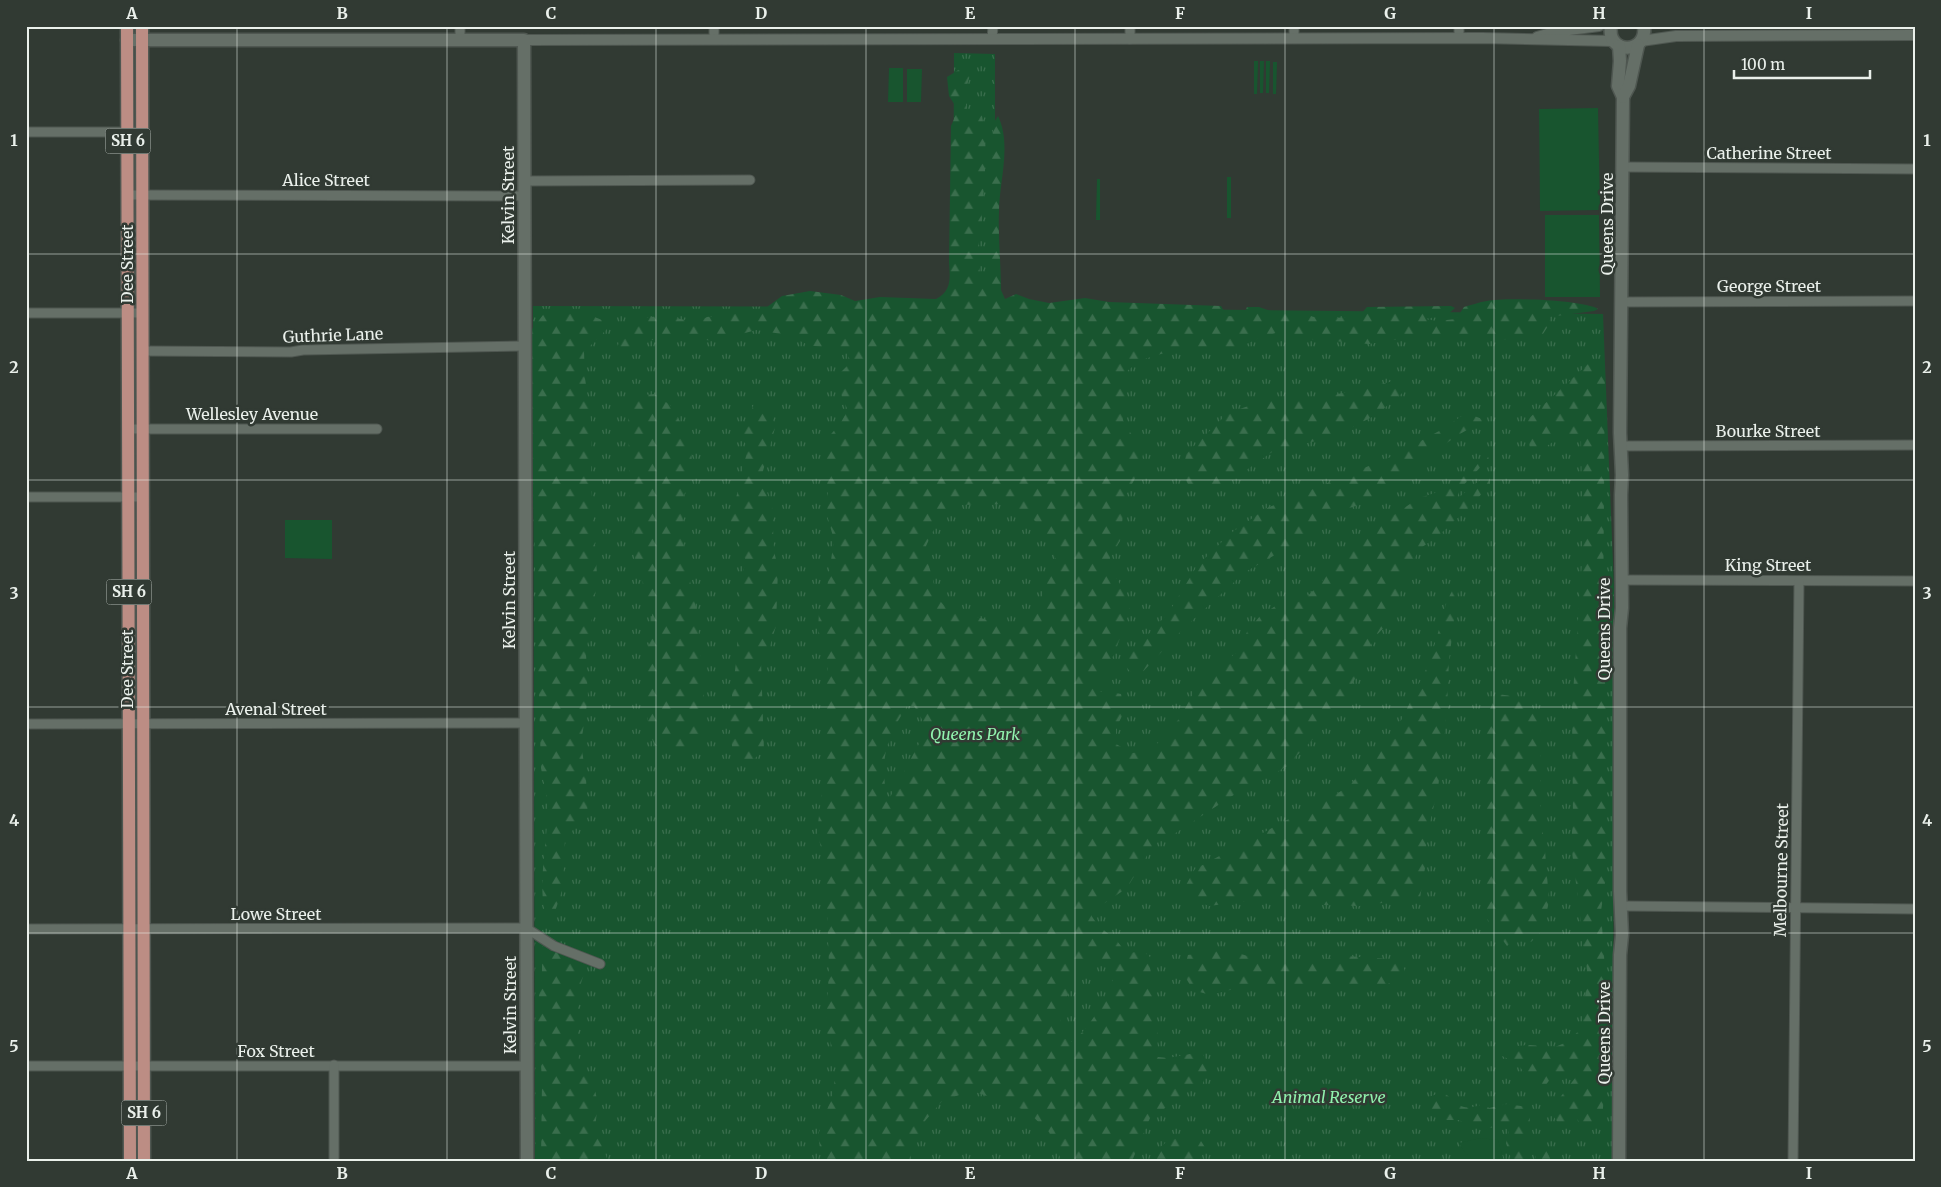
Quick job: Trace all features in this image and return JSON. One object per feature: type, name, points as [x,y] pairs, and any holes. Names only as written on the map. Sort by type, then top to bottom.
[{"type":"main road","name":"Dee Street","points":[[127,26],[130,1161]]},
{"type":"main road","name":"Dee Street","points":[[142,26],[144,1161]]},
{"type":"main road","name":"Queens Drive","points":[[1611,26],[1610,34],[1616,44],[1620,61],[1618,86],[1623,97],[1623,302],[1620,433],[1622,446],[1620,539],[1622,580],[1620,891],[1622,906],[1619,1161]]},
{"type":"main road","name":"Queens Drive","points":[[1623,97],[1629,86],[1639,43],[1644,33],[1644,26]]},
{"type":"main road","points":[[127,40],[524,40]]},
{"type":"main road","name":"Kelvin Street","points":[[524,40],[527,1161]]},
{"type":"main road","points":[[1616,44],[1628,48],[1639,43]]},
{"type":"street","points":[[460,26],[460,40]]},
{"type":"street","points":[[714,26],[714,39]]},
{"type":"street","points":[[992,39],[993,26]]},
{"type":"street","points":[[1130,26],[1130,39]]},
{"type":"street","points":[[1294,26],[1294,38]]},
{"type":"street","points":[[1459,26],[1459,38]]},
{"type":"street","points":[[1533,38],[1554,32],[1599,26]]},
{"type":"street","points":[[1639,43],[1676,36],[1850,31],[1915,35]]},
{"type":"street","points":[[524,40],[1533,38],[1616,44]]},
{"type":"street","points":[[26,132],[142,132]]},
{"type":"street","name":"Catherine Street","points":[[1623,167],[1915,169]]},
{"type":"street","points":[[524,181],[750,180]]},
{"type":"street","name":"Alice Street","points":[[128,196],[524,196]]},
{"type":"street","name":"George Street","points":[[1623,302],[1915,301]]},
{"type":"street","points":[[26,313],[143,313]]},
{"type":"street","name":"Guthrie Lane","points":[[142,351],[291,352],[303,350],[525,346]]},
{"type":"street","name":"Wellesley Avenue","points":[[128,429],[377,429]]},
{"type":"street","name":"Bourke Street","points":[[1622,446],[1915,446]]},
{"type":"street","points":[[26,497],[143,497]]},
{"type":"street","name":"King Street","points":[[1622,580],[1915,581]]},
{"type":"street","name":"Melbourne Street","points":[[1793,1161],[1798,580]]},
{"type":"street","name":"Avenal Street","points":[[26,724],[526,723]]},
{"type":"street","points":[[1622,906],[1915,909]]},
{"type":"street","points":[[526,928],[554,946],[600,964]]},
{"type":"street","name":"Lowe Street","points":[[26,929],[526,928]]},
{"type":"street","name":"Fox Street","points":[[26,1066],[527,1066]]},
{"type":"street","points":[[334,1066],[334,1161]]},
{"type":"green space","name":"Queens Park","points":[[954,53],[995,54],[995,307],[1603,314],[1614,589],[1613,1161],[535,1161],[533,306],[953,307]]},
{"type":"green space","points":[[1254,61],[1258,61],[1257,94],[1254,94]]},
{"type":"green space","points":[[1260,61],[1264,61],[1263,93],[1260,93]]},
{"type":"green space","points":[[1266,61],[1270,61],[1269,93],[1266,93]]},
{"type":"green space","points":[[1273,62],[1277,62],[1276,94],[1273,94]]},
{"type":"green space","points":[[889,68],[903,68],[903,102],[888,102]]},
{"type":"green space","points":[[907,69],[922,69],[921,102],[907,102]]},
{"type":"green space","points":[[960,69],[970,75],[966,99],[969,123],[972,122],[974,111],[982,116],[985,158],[979,259],[982,282],[987,291],[992,279],[991,192],[993,124],[998,116],[1002,127],[1004,164],[999,232],[1001,290],[1005,299],[1016,294],[1049,303],[1085,298],[1109,302],[1221,306],[1227,316],[1243,317],[1247,307],[1259,307],[1276,313],[1301,314],[1323,319],[1359,316],[1367,307],[1451,306],[1455,308],[1447,315],[1425,319],[1437,321],[1456,319],[1464,307],[1497,300],[1561,301],[1598,309],[1549,317],[1550,323],[1543,334],[1500,340],[1463,334],[1423,335],[1369,344],[1298,338],[1279,332],[1259,338],[1236,349],[1199,347],[1171,351],[1141,360],[1127,371],[1123,420],[1143,454],[1139,471],[1125,497],[1120,541],[1110,558],[1113,572],[1122,588],[1130,610],[1098,692],[1106,691],[1121,694],[1123,704],[1122,716],[1116,728],[1116,744],[1132,753],[1148,751],[1159,742],[1179,719],[1204,674],[1238,652],[1247,632],[1260,616],[1277,605],[1302,601],[1337,563],[1347,546],[1419,498],[1441,491],[1475,467],[1485,456],[1489,458],[1459,490],[1457,499],[1490,472],[1490,484],[1472,505],[1439,535],[1421,548],[1406,571],[1389,622],[1375,637],[1339,712],[1286,767],[1232,796],[1171,836],[1154,844],[1127,888],[1090,913],[1098,925],[1116,940],[1127,954],[1142,950],[1150,957],[1157,1013],[1158,1057],[1168,1058],[1201,1052],[1209,1064],[1202,1086],[1185,1091],[1176,1101],[1150,1118],[1132,1161],[1067,1161],[1060,1157],[1049,1132],[1027,1111],[973,1091],[943,1100],[925,1121],[911,1151],[911,1161],[822,1161],[818,1135],[833,1093],[837,1060],[826,1030],[829,967],[827,908],[824,859],[817,832],[826,759],[823,739],[823,688],[828,671],[822,640],[818,630],[819,612],[826,594],[834,540],[827,515],[828,488],[824,467],[824,442],[840,424],[848,410],[842,398],[838,375],[851,362],[846,351],[808,345],[789,335],[756,330],[716,341],[665,336],[649,341],[634,355],[624,356],[617,349],[622,331],[633,322],[650,317],[681,319],[695,323],[707,317],[763,310],[782,296],[810,291],[841,295],[855,301],[880,297],[936,299],[941,296],[945,292],[950,279],[951,126],[958,110],[949,96],[947,77]],"holes":[[[1006,504],[1028,514],[1042,528],[1053,544],[1055,558],[1039,606],[1023,618],[1006,625],[948,609],[938,599],[926,546],[940,516],[958,505]],[[907,706],[914,706],[923,721],[920,742],[887,803],[884,763],[889,742]],[[1084,962],[1106,966],[1115,972],[1107,998],[1087,1027],[1073,1042],[1064,1038],[1060,1023],[1065,1001]]]},
{"type":"green space","points":[[1598,108],[1600,210],[1540,211],[1539,109]]},
{"type":"green space","points":[[1227,177],[1231,177],[1231,218],[1227,218]]},
{"type":"green space","points":[[1097,179],[1100,179],[1100,220],[1096,220]]},
{"type":"green space","points":[[1545,215],[1599,215],[1600,297],[1545,297]]},
{"type":"green space","points":[[552,311],[592,316],[612,324],[584,352],[585,378],[592,428],[591,482],[597,575],[586,652],[588,698],[581,743],[586,778],[588,817],[565,837],[563,887],[550,927],[545,913],[542,882],[547,798],[541,768],[533,490],[532,329],[543,315]]},
{"type":"green space","points":[[1588,364],[1605,370],[1603,624],[1606,703],[1606,877],[1601,911],[1608,1027],[1600,1127],[1581,1124],[1576,1118],[1563,1130],[1554,1117],[1555,1104],[1579,1073],[1551,1078],[1539,1094],[1518,1065],[1497,1054],[1517,1046],[1555,1047],[1567,1042],[1583,1027],[1587,970],[1571,844],[1573,820],[1572,708],[1583,548],[1581,438],[1563,435],[1541,450],[1530,449],[1526,421]]},
{"type":"green space","points":[[1394,381],[1407,389],[1376,415],[1335,436],[1272,452],[1229,482],[1191,490],[1183,474],[1186,454],[1228,413],[1266,400],[1312,400]]},
{"type":"green space","points":[[655,394],[670,405],[690,438],[692,462],[682,505],[685,559],[696,607],[704,693],[701,743],[683,755],[654,745],[648,725],[645,691],[646,658],[651,634],[652,614],[635,558],[630,509],[628,412],[635,396]]},
{"type":"green space","points":[[755,402],[770,406],[775,428],[761,478],[772,505],[774,551],[778,568],[776,626],[769,649],[761,661],[764,751],[747,764],[733,755],[729,720],[737,654],[739,585],[746,561],[730,524],[748,447],[740,436]]},
{"type":"green space","points":[[1466,413],[1485,420],[1458,435],[1415,466],[1400,482],[1368,502],[1337,512],[1303,539],[1245,572],[1184,628],[1137,678],[1127,668],[1128,657],[1169,612],[1197,566],[1231,533],[1267,508],[1393,456],[1441,430]]},
{"type":"green space","points":[[285,520],[332,520],[332,559],[285,558]]},
{"type":"green space","points":[[1460,575],[1449,660],[1447,708],[1438,789],[1427,834],[1425,868],[1420,898],[1359,906],[1324,905],[1277,897],[1209,906],[1181,894],[1195,869],[1349,787],[1402,719],[1430,661],[1447,601]]},
{"type":"green space","points":[[1497,694],[1512,696],[1541,718],[1540,820],[1544,838],[1549,901],[1543,930],[1531,942],[1512,941],[1507,946],[1482,912],[1486,799],[1484,722]]},
{"type":"green space","points":[[542,946],[578,960],[585,971],[579,989],[577,1026],[579,1066],[593,1083],[598,1103],[595,1128],[608,1161],[541,1161],[542,1080],[537,1006],[542,980]]},
{"type":"green space","points":[[1213,951],[1238,953],[1260,960],[1296,963],[1346,956],[1402,960],[1405,972],[1396,982],[1366,988],[1258,986],[1210,995],[1193,990],[1183,973],[1188,955]]},
{"type":"green space","points":[[1442,1092],[1465,1107],[1484,1104],[1489,1108],[1507,1104],[1527,1107],[1530,1120],[1526,1147],[1528,1161],[1512,1161],[1506,1143],[1509,1131],[1504,1127],[1484,1128],[1468,1125],[1459,1120],[1444,1120],[1427,1109],[1429,1097]]},
{"type":"green space","points":[[1171,1138],[1201,1141],[1206,1149],[1198,1161],[1149,1161],[1151,1155]]},
{"type":"green space","points":[[1480,1138],[1498,1140],[1504,1161],[1477,1161],[1468,1156],[1459,1143]]},
{"type":"green space","points":[[1532,1150],[1547,1150],[1551,1161],[1534,1161],[1536,1157]]},
{"type":"park label","name":"Animal Reserve","points":[[1329,1097]]}]
